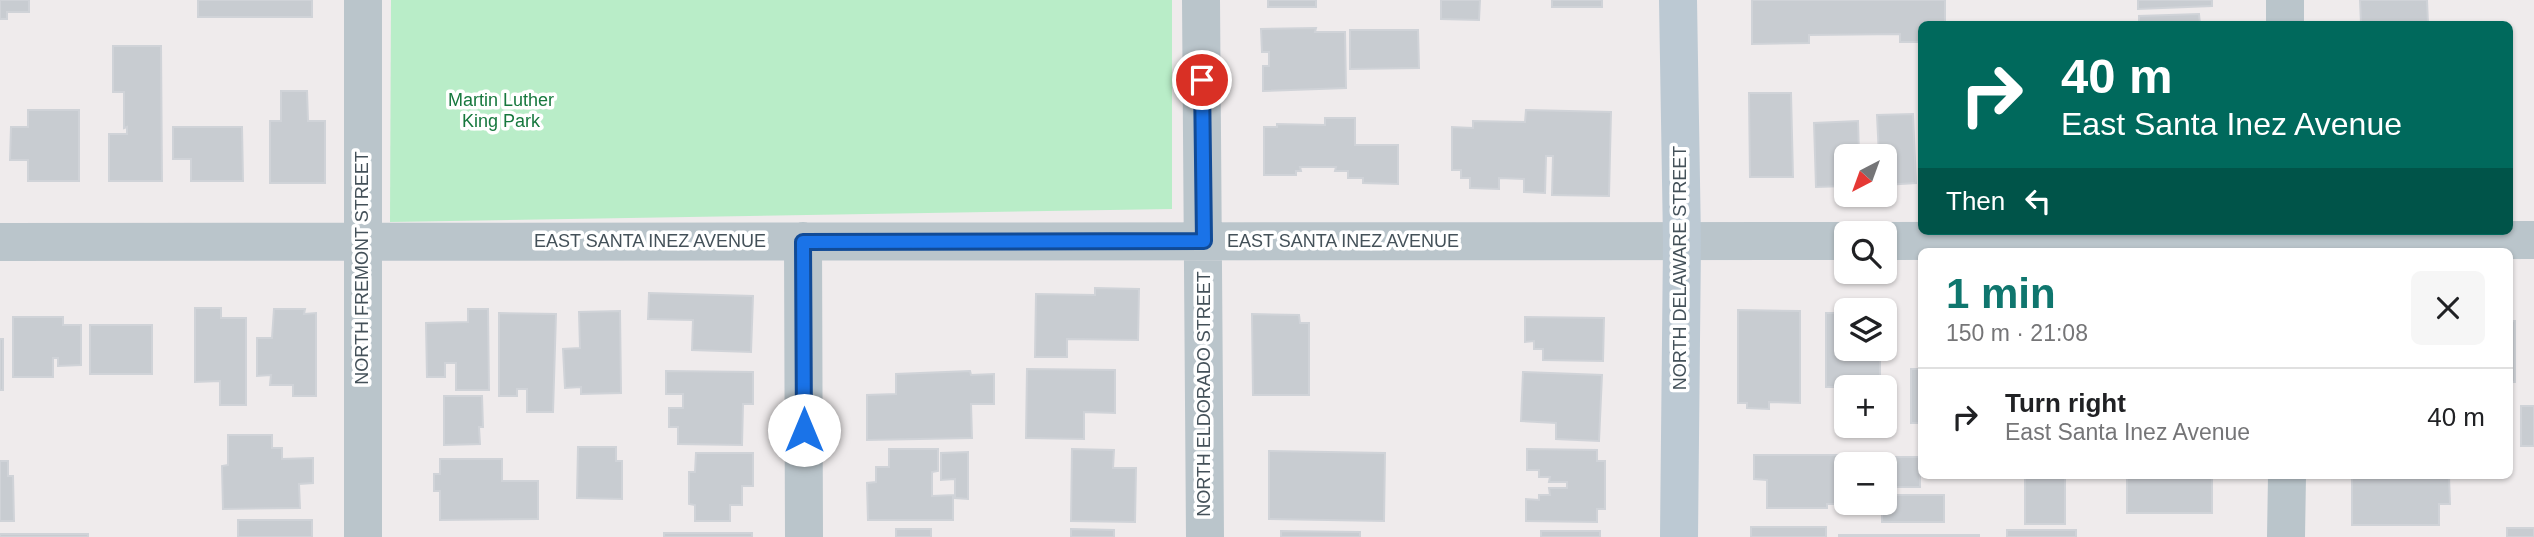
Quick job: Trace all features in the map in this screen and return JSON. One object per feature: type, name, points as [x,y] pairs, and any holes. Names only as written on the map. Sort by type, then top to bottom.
[{"type":"main road","name":"NORTH DELAWARE STREET","points":[[1678,0],[1682,241],[1679,537]]},
{"type":"street","name":"NORTH FREMONT STREET","points":[[363,0],[363,537]]},
{"type":"street","name":"NORTH ELDORADO STREET","points":[[1201,0],[1205,537]]},
{"type":"street","points":[[2285,0],[2285,21]]},
{"type":"street","points":[[1897,240],[2534,240]]},
{"type":"street","name":"EAST SANTA INEZ AVENUE","points":[[0,242],[1834,241]]},
{"type":"street","points":[[803,242],[804,537]]},
{"type":"street","points":[[2286,537],[2287,479]]},
{"type":"green space","name":"Martin Luther King Park","points":[[391,0],[1172,0],[1172,209],[390,222]]},
{"type":"building","points":[[0,0],[29,0],[29,12],[7,12],[7,19],[0,19]]},
{"type":"building","points":[[198,0],[312,0],[312,17],[198,17]]},
{"type":"building","points":[[1268,0],[1316,0],[1316,7],[1268,7]]},
{"type":"building","points":[[1441,0],[1480,0],[1479,20],[1441,19]]},
{"type":"building","points":[[1552,0],[1602,0],[1602,7],[1552,7]]},
{"type":"building","points":[[1752,0],[1945,0],[1945,21],[1918,21],[1918,42],[1900,42],[1900,34],[1809,35],[1809,43],[1752,44]]},
{"type":"building","points":[[2138,0],[2212,0],[2212,6],[2138,9]]},
{"type":"building","points":[[2360,0],[2427,0],[2428,21],[2361,21]]},
{"type":"building","points":[[2199,14],[2200,21],[2139,21],[2139,16]]},
{"type":"building","points":[[1316,28],[1315,32],[1345,32],[1346,88],[1263,91],[1263,66],[1269,66],[1269,52],[1262,52],[1261,29]]},
{"type":"building","points":[[1350,30],[1418,30],[1419,68],[1350,69]]},
{"type":"building","points":[[113,46],[161,46],[162,181],[109,181],[109,134],[127,134],[127,127],[124,128],[124,92],[113,92]]},
{"type":"building","points":[[281,91],[307,91],[308,121],[325,121],[325,183],[270,183],[270,121],[281,121]]},
{"type":"building","points":[[1749,93],[1791,93],[1793,177],[1750,177]]},
{"type":"building","points":[[28,110],[79,110],[79,181],[28,181],[28,160],[10,160],[11,127],[28,127]]},
{"type":"building","points":[[1526,110],[1611,112],[1609,196],[1552,195],[1553,156],[1546,156],[1545,193],[1524,192],[1524,179],[1499,178],[1499,189],[1470,188],[1470,178],[1461,178],[1461,170],[1452,170],[1452,127],[1473,128],[1473,121],[1525,122]]},
{"type":"building","points":[[1913,114],[1916,183],[1897,184],[1897,144],[1878,144],[1877,115]]},
{"type":"building","points":[[1325,118],[1355,118],[1355,145],[1398,145],[1398,184],[1363,183],[1363,178],[1348,178],[1348,171],[1335,171],[1336,167],[1300,167],[1301,171],[1296,171],[1296,175],[1264,175],[1264,127],[1277,127],[1277,124],[1325,125]]},
{"type":"building","points":[[1858,121],[1859,144],[1834,144],[1834,186],[1816,187],[1814,123]]},
{"type":"building","points":[[173,127],[242,127],[243,181],[191,181],[191,159],[173,159]]},
{"type":"building","points":[[1095,288],[1139,289],[1138,340],[1067,339],[1067,357],[1035,357],[1036,294],[1095,295]]},
{"type":"building","points":[[649,293],[753,296],[751,352],[692,350],[693,320],[648,319]]},
{"type":"building","points":[[195,308],[221,308],[221,318],[246,318],[246,405],[220,405],[220,381],[195,382]]},
{"type":"building","points":[[274,309],[305,309],[304,314],[316,313],[316,396],[293,396],[293,385],[270,385],[271,375],[257,376],[257,338],[272,338]]},
{"type":"building","points":[[468,309],[488,309],[489,390],[456,390],[456,363],[445,363],[445,377],[427,377],[426,323],[468,322]]},
{"type":"building","points":[[1738,310],[1800,311],[1800,403],[1769,402],[1769,409],[1747,408],[1747,403],[1738,403]]},
{"type":"building","points":[[620,311],[621,393],[581,394],[581,387],[565,388],[563,349],[580,348],[579,312]]},
{"type":"building","points":[[499,313],[556,314],[553,412],[527,412],[527,389],[517,389],[517,396],[499,396]]},
{"type":"building","points":[[1826,313],[1834,313],[1834,361],[1880,361],[1880,375],[1834,375],[1834,387],[1826,387]]},
{"type":"building","points":[[1252,314],[1299,315],[1300,323],[1309,323],[1309,395],[1253,395]]},
{"type":"building","points":[[13,317],[63,317],[63,325],[81,325],[81,365],[58,366],[58,358],[53,358],[53,377],[13,377]]},
{"type":"building","points":[[1525,317],[1604,318],[1603,361],[1543,360],[1543,349],[1534,349],[1534,341],[1525,342]]},
{"type":"building","points":[[2513,321],[2515,321],[2513,382]]},
{"type":"building","points":[[90,325],[152,325],[152,374],[90,374]]},
{"type":"building","points":[[0,339],[3,339],[3,390],[0,390]]},
{"type":"building","points":[[1027,369],[1115,370],[1115,413],[1084,412],[1084,439],[1026,438]]},
{"type":"building","points":[[1911,369],[1918,369],[1918,423],[1911,423]]},
{"type":"building","points":[[666,371],[753,372],[753,404],[743,404],[742,445],[678,444],[678,427],[669,427],[669,408],[683,408],[683,394],[666,394]]},
{"type":"building","points":[[970,371],[971,375],[994,374],[994,404],[971,404],[972,438],[867,440],[867,395],[896,394],[896,374]]},
{"type":"building","points":[[1523,372],[1602,375],[1599,441],[1556,439],[1556,423],[1521,421]]},
{"type":"building","points":[[444,396],[482,396],[483,427],[479,427],[480,444],[444,445]]},
{"type":"building","points":[[2521,406],[2534,406],[2534,446],[2521,446]]},
{"type":"building","points":[[228,435],[272,435],[272,448],[282,448],[282,459],[313,458],[313,483],[299,484],[300,508],[223,509],[222,466],[228,465]]},
{"type":"building","points":[[578,447],[616,447],[616,461],[622,461],[622,499],[577,498]]},
{"type":"building","points":[[889,449],[938,449],[938,471],[932,472],[932,496],[953,495],[953,520],[868,520],[867,483],[876,482],[876,467],[889,467]]},
{"type":"building","points":[[1072,449],[1114,450],[1113,468],[1136,468],[1135,522],[1071,521]]},
{"type":"building","points":[[1527,449],[1597,450],[1597,461],[1605,461],[1605,509],[1597,509],[1597,522],[1526,521],[1526,499],[1539,500],[1539,495],[1550,495],[1549,488],[1567,488],[1567,482],[1549,482],[1550,477],[1539,477],[1539,470],[1527,470]]},
{"type":"building","points":[[1269,451],[1385,453],[1384,521],[1269,519]]},
{"type":"building","points":[[968,452],[968,499],[955,498],[955,479],[941,480],[941,453]]},
{"type":"building","points":[[696,453],[753,453],[753,486],[742,486],[742,505],[730,505],[730,521],[695,521],[695,505],[689,504],[689,472],[695,472]]},
{"type":"building","points":[[1754,455],[1834,455],[1834,504],[1827,504],[1827,508],[1767,508],[1767,480],[1754,479]]},
{"type":"building","points":[[1897,457],[1918,457],[1920,487],[1897,487]]},
{"type":"building","points":[[440,459],[502,459],[502,481],[538,481],[538,519],[440,520],[440,491],[434,491],[434,474],[440,474]]},
{"type":"building","points":[[0,461],[8,461],[8,476],[13,476],[14,521],[0,521]]},
{"type":"building","points":[[2025,479],[2065,479],[2065,524],[2025,524]]},
{"type":"building","points":[[2127,479],[2212,479],[2212,513],[2127,513]]},
{"type":"building","points":[[2352,479],[2449,479],[2450,504],[2439,504],[2439,525],[2352,525]]},
{"type":"building","points":[[1897,495],[1944,495],[1944,522],[1882,522],[1882,515],[1897,515]]},
{"type":"building","points":[[238,520],[312,520],[312,537],[238,537]]},
{"type":"building","points":[[1751,527],[1826,527],[1826,537],[1751,537]]},
{"type":"building","points":[[2507,528],[2534,528],[2534,537],[2507,537]]},
{"type":"building","points":[[896,529],[931,529],[931,537],[896,537]]},
{"type":"building","points":[[1071,529],[1114,530],[1114,537],[1071,537]]},
{"type":"building","points":[[2007,530],[2076,530],[2076,537],[2007,537]]},
{"type":"building","points":[[1281,531],[1360,532],[1360,537],[1281,537]]},
{"type":"building","points":[[1541,531],[1600,531],[1600,537],[1541,537]]},
{"type":"building","points":[[664,533],[752,533],[752,537],[664,537]]},
{"type":"building","points":[[0,534],[88,534],[88,537],[0,537]]},
{"type":"building","points":[[1979,535],[1979,537],[1839,537]]},
{"type":"route","points":[[804,430],[803,242],[1204,241],[1202,80]]}]
